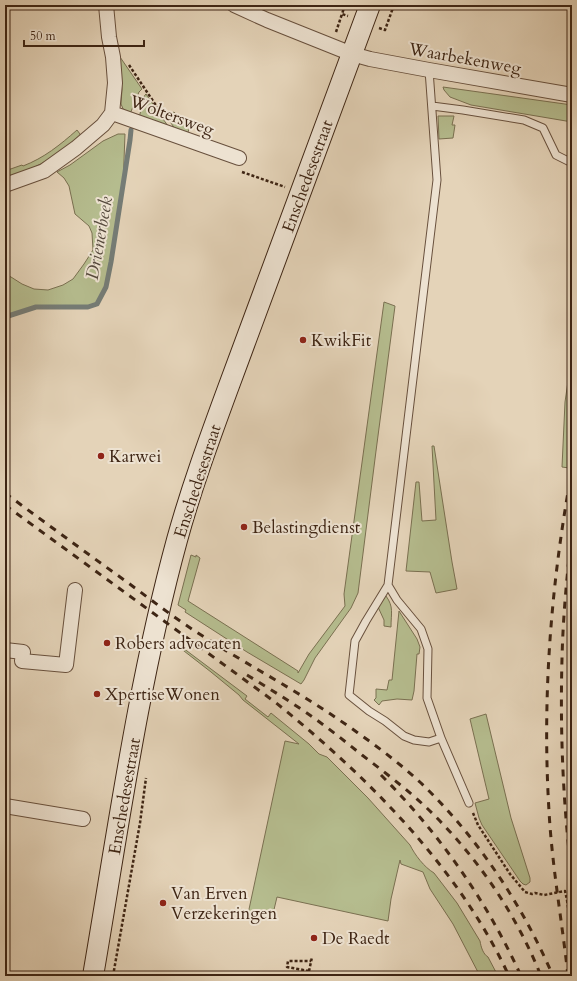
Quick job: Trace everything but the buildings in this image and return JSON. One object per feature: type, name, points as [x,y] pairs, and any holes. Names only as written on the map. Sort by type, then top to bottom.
[{"type":"main road","name":"Enschedesestraat","points":[[93,976],[142,689],[177,539],[201,464],[227,391],[370,5]]},
{"type":"street","name":"Woltersweg","points":[[106,5],[115,83],[112,113],[239,158]]},
{"type":"street","name":"Waarbekenweg","points":[[234,5],[352,54],[370,59],[572,95]]},
{"type":"street","points":[[5,185],[44,171],[76,148],[103,125],[112,113]]},
{"type":"street","points":[[5,650],[23,652],[22,662],[66,665],[75,590]]},
{"type":"street","points":[[5,806],[83,819]]},
{"type":"lane","points":[[429,70],[437,180],[388,585],[355,641],[349,696],[404,736],[414,740],[429,742],[441,738]]},
{"type":"lane","points":[[432,106],[524,120],[543,128],[556,156],[572,163]]},
{"type":"lane","points":[[388,585],[397,600],[421,629],[428,650],[427,698],[441,738],[470,803]]},
{"type":"path","points":[[381,29],[385,30],[394,5]]},
{"type":"path","points":[[126,61],[177,136]]},
{"type":"path","points":[[239,158],[235,169],[283,187]]},
{"type":"path","name":"Enschedesestraat","points":[[114,976],[140,823],[146,776]]},
{"type":"path","points":[[470,803],[478,825],[506,868],[525,892],[532,894],[535,892],[544,895],[565,891],[572,936]]},
{"type":"path","points":[[567,900],[572,900]]},
{"type":"path","points":[[308,976],[312,957]]},
{"type":"path","points":[[309,971],[287,967],[288,961],[311,961]]},
{"type":"green space","points":[[120,57],[142,89],[139,92],[130,114],[124,111],[121,104],[122,89],[118,58]]},
{"type":"green space","points":[[443,87],[572,105],[572,122],[471,105],[450,97]]},
{"type":"green space","points":[[146,94],[170,129],[139,118]]},
{"type":"green space","points":[[174,112],[185,124],[190,126],[187,135],[178,133],[166,116]]},
{"type":"green space","points":[[438,116],[454,116],[452,125],[455,125],[453,138],[439,139]]},
{"type":"green space","points":[[77,130],[80,136],[54,156],[26,171],[5,177],[5,171],[22,165],[23,166],[38,159],[58,146]]},
{"type":"green space","points":[[118,134],[125,134],[123,186],[106,287],[97,304],[88,307],[36,307],[5,317],[5,274],[34,289],[48,290],[63,285],[73,279],[93,250],[92,233],[89,226],[75,214],[69,186],[64,178],[57,172],[70,165],[103,141]]},
{"type":"green space","points":[[384,302],[395,306],[358,593],[351,608],[315,658],[301,684],[247,652],[185,612],[186,610],[178,605],[191,555],[196,557],[196,555],[200,558],[188,601],[298,671],[298,673],[309,654],[345,606],[344,594]]},
{"type":"green space","points":[[572,354],[572,443],[569,468],[562,467],[565,402]]},
{"type":"green space","points":[[432,446],[434,446],[457,589],[436,593],[430,572],[406,571],[416,482],[419,482],[422,521],[436,520]]},
{"type":"green space","points":[[386,596],[391,607],[391,627],[384,626],[384,620],[378,607]]},
{"type":"green space","points":[[399,611],[417,639],[420,647],[419,654],[417,654],[414,691],[412,700],[397,699],[382,701],[379,705],[374,700],[376,698],[376,689],[387,690],[389,680],[392,680]]},
{"type":"green space","points":[[175,642],[247,696],[245,699],[268,717],[271,713],[319,754],[327,757],[368,798],[410,845],[414,853],[427,868],[434,873],[457,903],[480,941],[486,956],[488,957],[498,976],[480,976],[453,924],[430,889],[423,872],[401,864],[400,860],[391,899],[388,921],[277,897],[272,918],[248,914],[285,741],[299,744],[243,700],[239,695],[175,644]]},
{"type":"green space","points":[[486,714],[511,818],[530,878],[530,882],[526,885],[520,881],[482,825],[475,803],[489,799],[470,719]]},
{"type":"waterway","name":"Drienerbeek","points":[[5,317],[36,307],[88,307],[97,304],[106,287],[111,262],[131,130]]},
{"type":"railway","points":[[568,976],[550,832],[547,768],[547,725],[550,640],[554,597],[572,470]]},
{"type":"railway","points":[[5,493],[167,612],[220,647],[332,715],[411,774],[442,804],[480,849],[497,873],[527,923],[553,976]]},
{"type":"railway","points":[[5,505],[275,702],[343,761],[408,826],[437,861],[464,898],[488,936],[509,976]]},
{"type":"railway","points":[[572,532],[563,627],[561,714],[564,796],[572,877]]},
{"type":"railway","points":[[247,675],[324,725],[399,784],[434,815],[467,851],[496,890],[521,932],[541,976]]},
{"type":"railway","points":[[381,775],[423,820],[460,869],[493,921],[521,976]]},
{"type":"place","name":"KwikFit","points":[[303,340]]},
{"type":"place","name":"Karwei","points":[[101,456]]},
{"type":"place","name":"Belastingdienst","points":[[244,527]]},
{"type":"place","name":"Robers advocaten","points":[[107,643]]},
{"type":"place","name":"XpertiseWonen","points":[[97,694]]},
{"type":"place","name":"Van Erven Verzekeringen","points":[[163,903]]},
{"type":"place","name":"De Raedt","points":[[314,938]]}]
